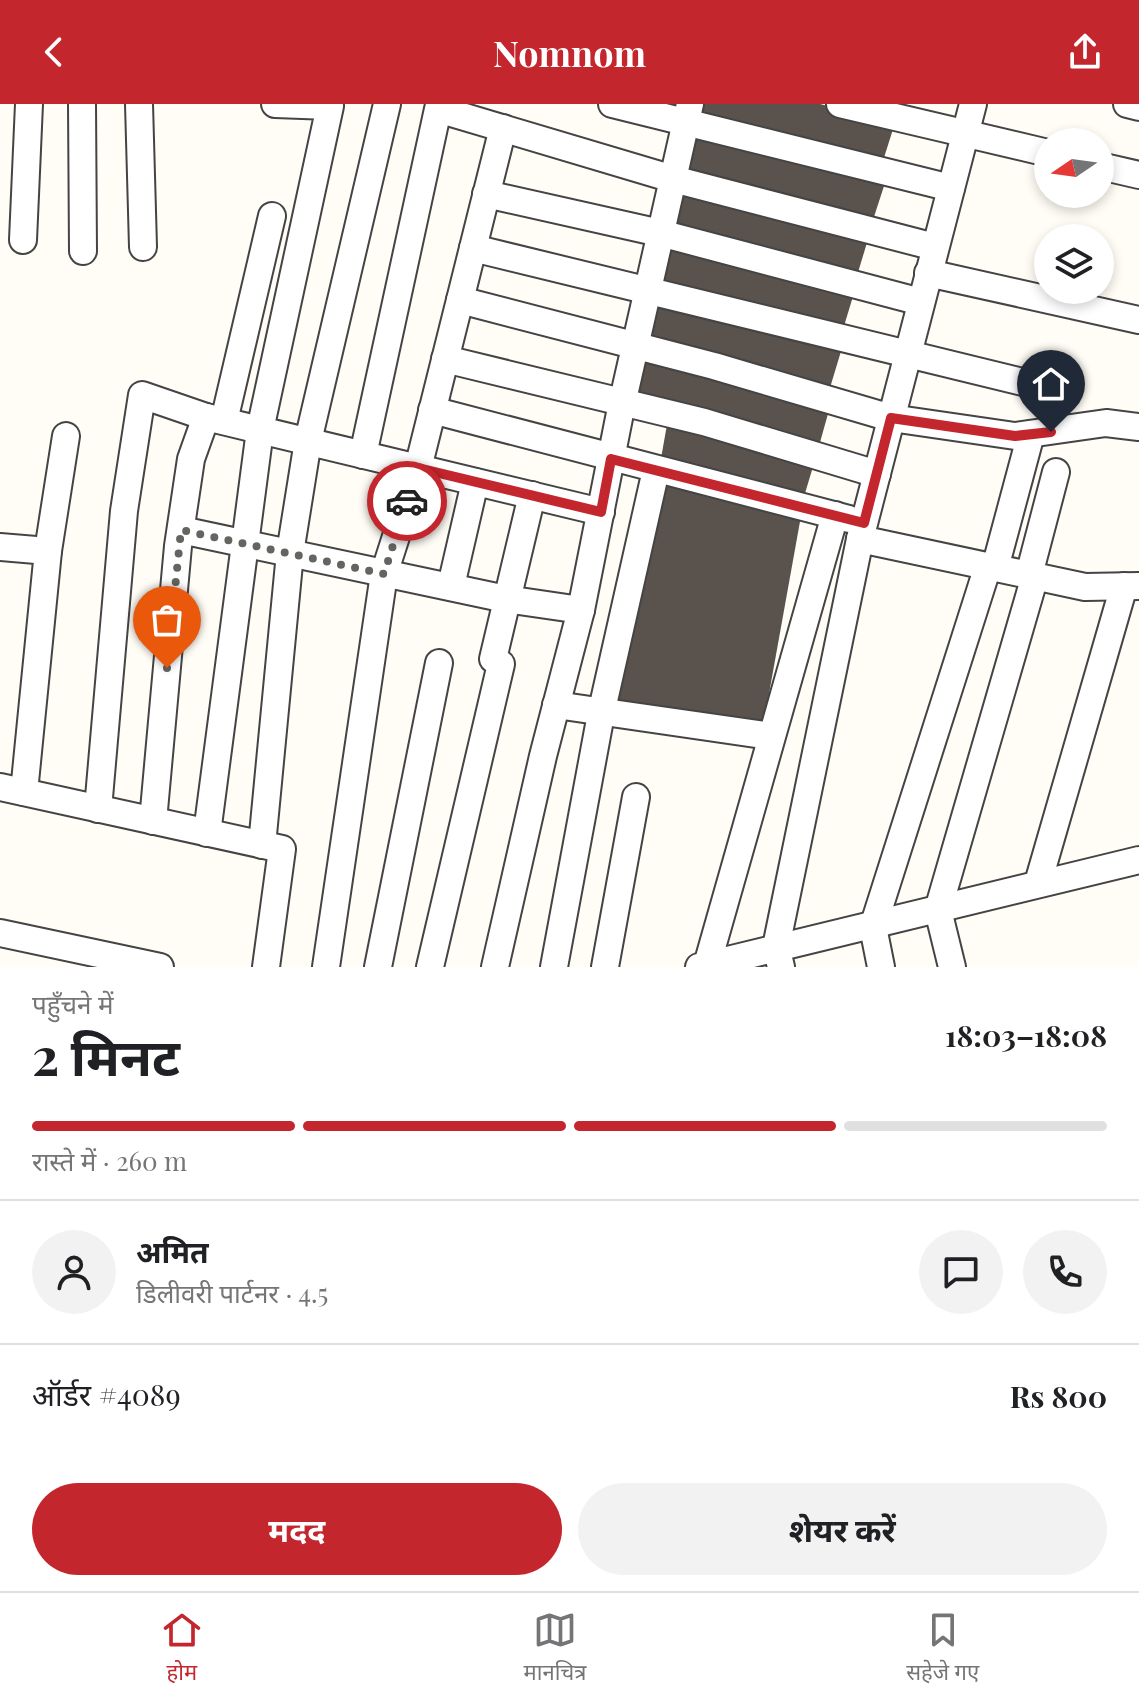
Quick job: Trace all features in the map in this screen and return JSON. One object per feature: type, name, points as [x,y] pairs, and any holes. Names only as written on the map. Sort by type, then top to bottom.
[{"type":"street","points":[[23,240],[29,104]]},
{"type":"street","points":[[82,104],[83,251]]},
{"type":"street","points":[[139,104],[143,247]]},
{"type":"street","points":[[207,833],[260,430],[330,106],[275,104]]},
{"type":"street","points":[[262,845],[290,553],[308,441],[387,104]]},
{"type":"street","points":[[612,104],[688,114],[951,188]]},
{"type":"street","points":[[840,104],[1034,149]]},
{"type":"street","points":[[778,957],[862,531],[973,104]]},
{"type":"street","points":[[1127,104],[1139,107]]},
{"type":"street","points":[[363,455],[438,106],[673,179],[935,247]]},
{"type":"street","points":[[495,967],[581,610],[635,345],[688,114]]},
{"type":"street","points":[[326,967],[384,574],[418,468],[503,128]]},
{"type":"street","points":[[1114,169],[1139,175]]},
{"type":"street","points":[[486,194],[660,233],[921,302]]},
{"type":"street","points":[[153,821],[181,530],[191,459],[215,419],[272,216]]},
{"type":"street","points":[[473,248],[1043,387]]},
{"type":"street","points":[[928,273],[1139,320]]},
{"type":"street","points":[[460,300],[635,345],[891,418],[1015,436],[1106,423],[1139,427]]},
{"type":"street","points":[[445,359],[704,422],[877,474]]},
{"type":"street","points":[[98,809],[124,511],[142,395],[215,419],[601,512]]},
{"type":"street","points":[[432,410],[835,515],[862,531],[992,567],[1085,587],[1131,586],[1038,883]]},
{"type":"street","points":[[881,967],[873,927],[992,567],[1031,434]]},
{"type":"street","points":[[66,436],[12,790],[282,849],[266,967]]},
{"type":"street","points":[[554,967],[601,714],[656,470]]},
{"type":"street","points":[[952,967],[938,910],[1032,576],[1056,472]]},
{"type":"street","points":[[451,586],[475,482]]},
{"type":"street","points":[[430,967],[501,664],[493,659],[532,495]]},
{"type":"street","points":[[835,515],[703,966],[778,957],[873,927],[1139,860]]},
{"type":"street","points":[[181,530],[506,599],[581,610]]},
{"type":"street","points":[[0,547],[48,551]]},
{"type":"street","points":[[378,967],[439,663]]},
{"type":"street","points":[[556,705],[601,714],[771,736]]},
{"type":"street","points":[[605,967],[636,797]]},
{"type":"street","points":[[0,933],[160,967]]},
{"type":"building","points":[[698,104],[820,104],[895,123],[881,167],[695,117]]},
{"type":"building","points":[[694,133],[885,183],[871,226],[685,177]]},
{"type":"building","points":[[679,187],[869,236],[856,279],[670,230]]},
{"type":"building","points":[[664,244],[854,293],[841,336],[655,287]]},
{"type":"building","points":[[652,299],[842,348],[829,391],[642,342]]},
{"type":"building","points":[[640,352],[831,403],[819,446],[631,399]]},
{"type":"building","points":[[668,419],[815,460],[803,500],[660,464]]},
{"type":"building","points":[[661,478],[801,516],[763,727],[606,709]]},
{"type":"way so far","points":[[167,668],[181,530],[384,574],[407,501]]},
{"type":"route","points":[[407,501],[418,468],[601,512],[611,459],[864,523],[891,418],[1015,436],[1051,432]]}]
